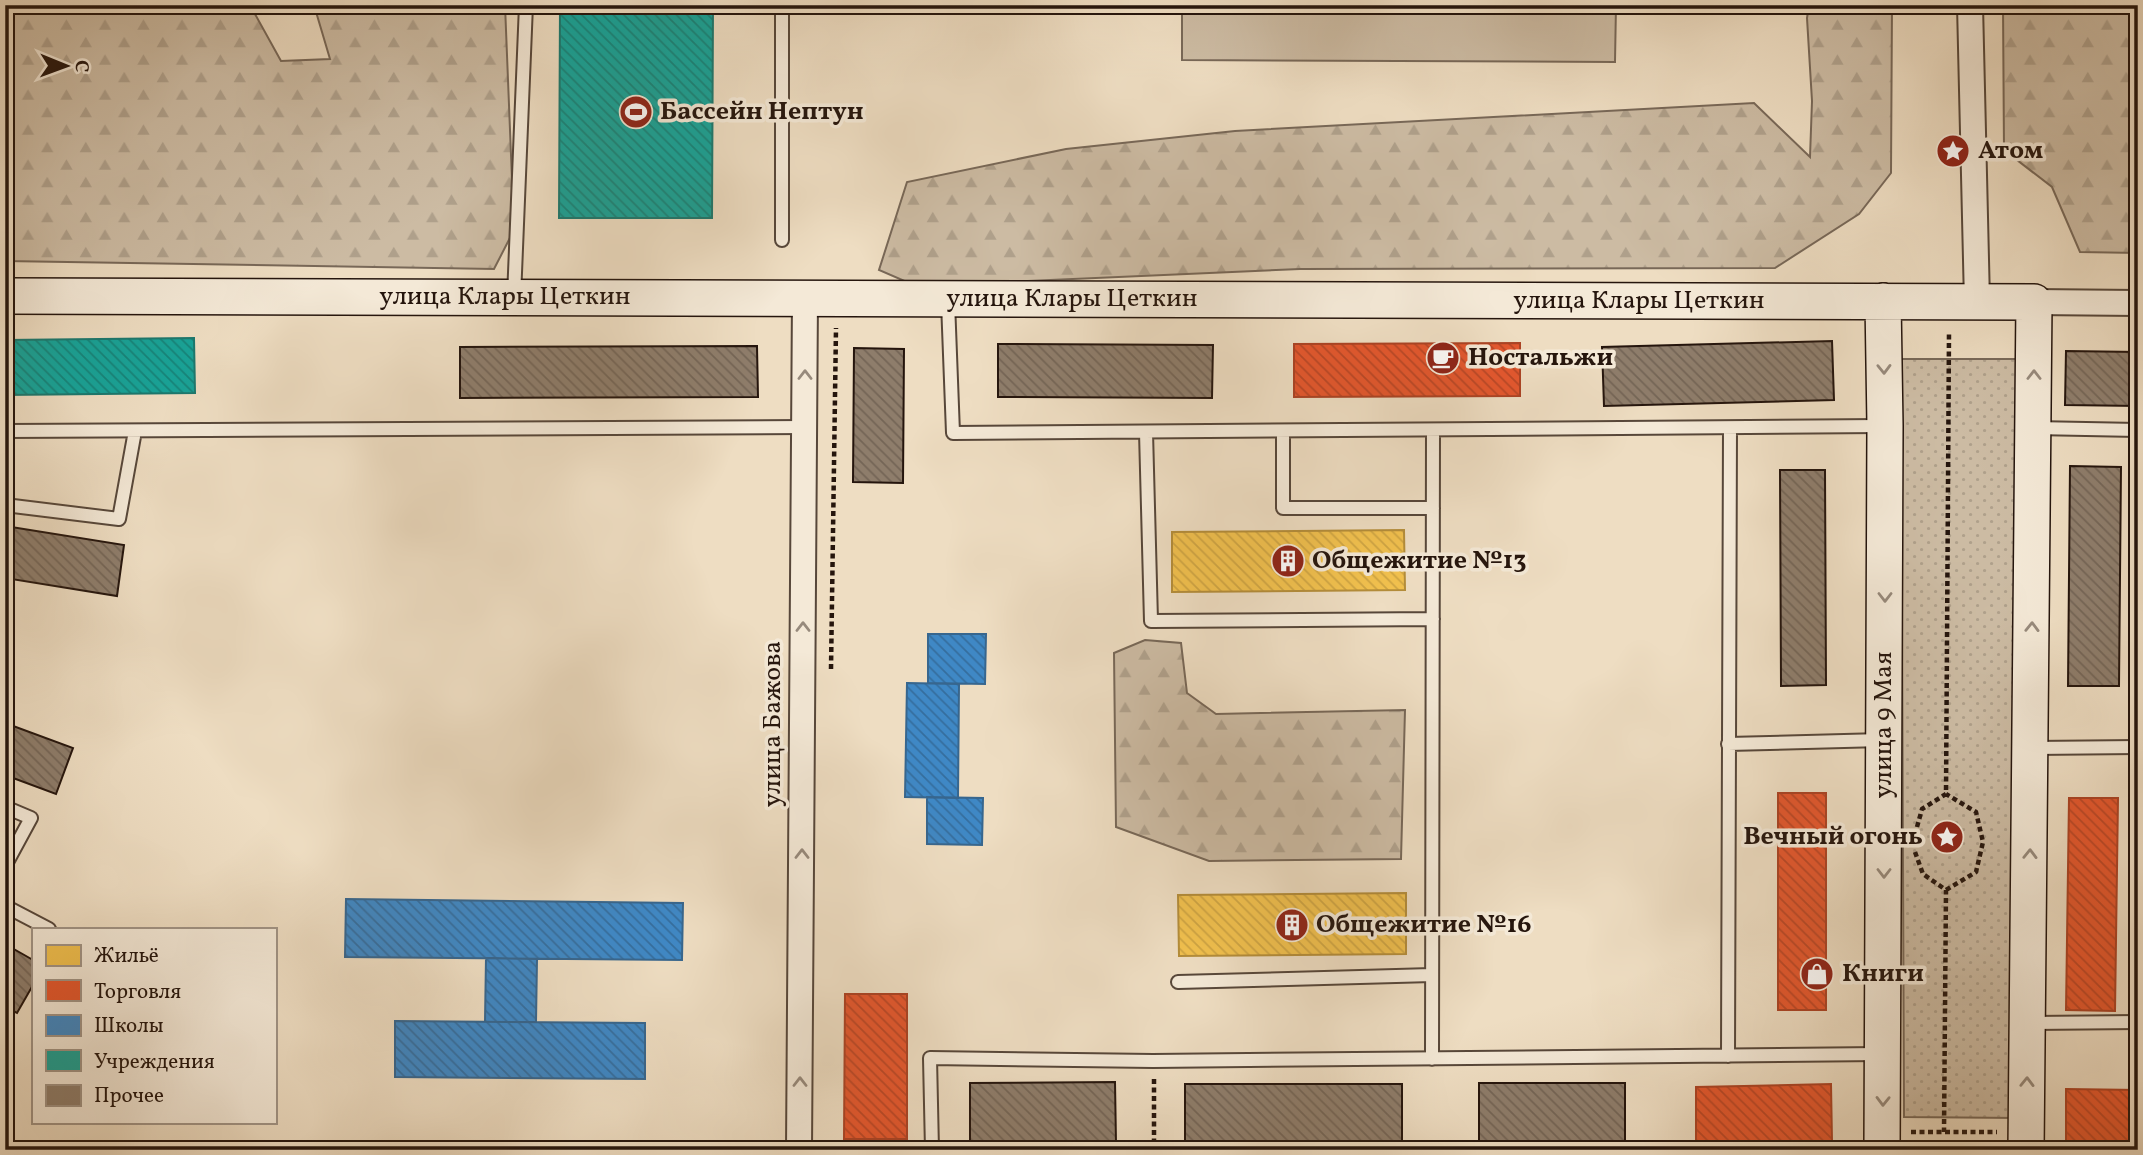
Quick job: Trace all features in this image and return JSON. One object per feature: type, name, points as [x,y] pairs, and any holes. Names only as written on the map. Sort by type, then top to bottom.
[{"type":"street","points":[[1970,5],[1977,302]]},
{"type":"street","name":"улица Клары Цеткин","points":[[5,296],[2138,303]]},
{"type":"street","name":"улица Бажова","points":[[799,1150],[805,298]]},
{"type":"street","name":"улица 9 Мая","points":[[1882,1141],[1885,426],[1883,301]]},
{"type":"street","points":[[2026,1141],[2034,302]]},
{"type":"lane","points":[[514,297],[526,5]]},
{"type":"lane","points":[[782,5],[782,240]]},
{"type":"lane","points":[[948,299],[953,433],[1885,426]]},
{"type":"lane","points":[[5,431],[805,428]]},
{"type":"lane","points":[[1727,1056],[1730,428]]},
{"type":"lane","points":[[2034,428],[2138,429]]},
{"type":"lane","points":[[1432,1059],[1433,430]]},
{"type":"lane","points":[[5,505],[119,519],[135,431]]},
{"type":"lane","points":[[1283,431],[1283,508],[1433,508]]},
{"type":"lane","points":[[1146,432],[1151,621],[1433,619]]},
{"type":"lane","points":[[1728,744],[1884,740]]},
{"type":"lane","points":[[2031,748],[2138,747]]},
{"type":"lane","points":[[5,807],[31,818],[5,866]]},
{"type":"lane","points":[[5,906],[47,928]]},
{"type":"lane","points":[[1178,982],[1432,975]]},
{"type":"lane","points":[[2028,1023],[2138,1022]]},
{"type":"lane","points":[[932,1150],[930,1058],[1153,1061],[1884,1054]]},
{"type":"path","points":[[1947,794],[1949,328]]},
{"type":"path","points":[[1915,831],[1922,809],[1947,794]]},
{"type":"path","points":[[1946,890],[1976,872],[1983,842],[1976,812],[1947,794]]},
{"type":"path","points":[[1912,842],[1923,874],[1946,890]]},
{"type":"path","points":[[1944,1132],[1946,890]]},
{"type":"path","points":[[1153,1061],[1154,1150]]},
{"type":"path","points":[[1882,1141],[1944,1132],[2026,1141]]},
{"type":"green space","points":[[5,5],[250,5],[281,61],[330,59],[314,5],[505,5],[514,230],[494,269],[5,261]]},
{"type":"green space","points":[[1182,5],[1616,5],[1615,62],[1182,60]]},
{"type":"green space","points":[[1809,5],[1892,5],[1891,173],[1859,214],[1775,268],[1300,269],[916,286],[879,270],[907,182],[1066,149],[1235,131],[1754,103],[1810,157],[1812,101],[1807,18]]},
{"type":"green space","points":[[2003,5],[2138,5],[2138,253],[2080,252],[2052,187],[2004,150]]},
{"type":"green space","points":[[1901,359],[2020,359],[2018,1118],[1904,1117]]},
{"type":"green space","points":[[1145,640],[1181,643],[1187,693],[1216,714],[1405,710],[1401,859],[1209,861],[1116,827],[1114,653]]},
{"type":"building: Жильё","name":"Общежитие №13","points":[[1404,530],[1405,590],[1172,592],[1172,532]]},
{"type":"building: Жильё","name":"Общежитие №16","points":[[1406,893],[1406,954],[1179,956],[1178,895]]},
{"type":"building: Торговля","points":[[1520,343],[1520,396],[1294,397],[1294,344]]},
{"type":"building: Торговля","points":[[1778,793],[1826,793],[1826,1010],[1778,1010]]},
{"type":"building: Торговля","points":[[2069,798],[2118,798],[2115,1011],[2066,1010]]},
{"type":"building: Торговля","points":[[845,994],[907,994],[907,1139],[844,1139]]},
{"type":"building: Торговля","points":[[1831,1084],[1832,1141],[1696,1144],[1696,1087]]},
{"type":"building: Торговля","points":[[2066,1089],[2138,1090],[2138,1143],[2066,1142]]},
{"type":"building: Школы","points":[[928,634],[986,634],[985,684],[928,683]]},
{"type":"building: Школы","points":[[907,683],[959,684],[958,798],[905,797]]},
{"type":"building: Школы","points":[[927,797],[983,798],[982,845],[927,844]]},
{"type":"building: Школы","points":[[346,899],[683,903],[682,960],[345,957]]},
{"type":"building: Школы","points":[[486,958],[537,959],[536,1022],[485,1022]]},
{"type":"building: Школы","points":[[395,1021],[645,1023],[645,1079],[395,1077]]},
{"type":"building: Учреждения","name":"Бассейн Нептун","points":[[560,5],[713,5],[712,218],[559,218]]},
{"type":"building: Учреждения","points":[[194,338],[195,393],[5,395],[5,340]]},
{"type":"building: Прочее","points":[[1832,341],[1834,400],[1604,406],[1602,347]]},
{"type":"building: Прочее","points":[[998,344],[1213,345],[1212,398],[998,397]]},
{"type":"building: Прочее","points":[[757,346],[758,397],[460,398],[460,347]]},
{"type":"building: Прочее","points":[[854,348],[904,349],[903,483],[853,482]]},
{"type":"building: Прочее","points":[[2066,351],[2138,352],[2138,406],[2065,405]]},
{"type":"building: Прочее","points":[[2070,466],[2121,467],[2119,686],[2068,686]]},
{"type":"building: Прочее","points":[[1780,470],[1825,470],[1826,685],[1781,686]]},
{"type":"building: Прочее","points":[[5,526],[124,545],[117,596],[5,578]]},
{"type":"building: Прочее","points":[[5,723],[73,748],[56,794],[5,775]]},
{"type":"building: Прочее","points":[[5,944],[32,959],[32,987],[17,1013],[5,1007]]},
{"type":"building: Прочее","points":[[1115,1082],[1116,1143],[970,1144],[970,1083]]},
{"type":"building: Прочее","points":[[1479,1083],[1625,1083],[1625,1141],[1479,1141]]},
{"type":"building: Прочее","points":[[1185,1084],[1402,1084],[1402,1148],[1185,1148]]},
{"type":"place","name":"Бассейн Нептун","points":[[636,112]]},
{"type":"place","name":"Атом","points":[[1953,151]]},
{"type":"place","name":"Ностальжи","points":[[1443,358]]},
{"type":"place","name":"Общежитие №13","points":[[1288,561]]},
{"type":"place","name":"Вечный огонь","points":[[1947,837]]},
{"type":"place","name":"Общежитие №16","points":[[1292,925]]},
{"type":"place","name":"Книги","points":[[1817,974]]}]
